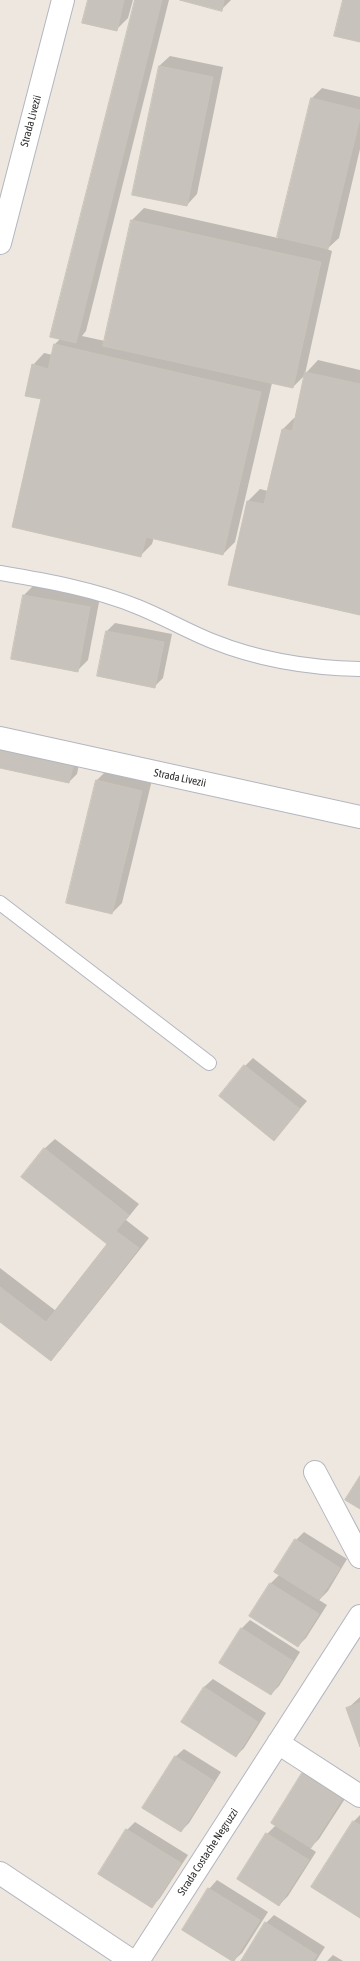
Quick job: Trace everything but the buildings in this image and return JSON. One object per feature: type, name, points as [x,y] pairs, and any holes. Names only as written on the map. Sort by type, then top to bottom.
[{"type":"street","name":"Strada Livezii","points":[[0,238],[63,0]]},
{"type":"street","name":"Strada Livezii","points":[[0,738],[360,817]]},
{"type":"street","points":[[315,1472],[360,1557]]},
{"type":"street","name":"Strada Costache Negruzzi","points":[[138,1961],[360,1616]]},
{"type":"street","points":[[278,1743],[360,1796]]},
{"type":"street","points":[[0,1873],[132,1961]]},
{"type":"lane","points":[[0,574],[72,586],[137,606],[213,641],[288,663],[327,668],[360,669]]},
{"type":"lane","points":[[0,903],[209,1063]]}]
